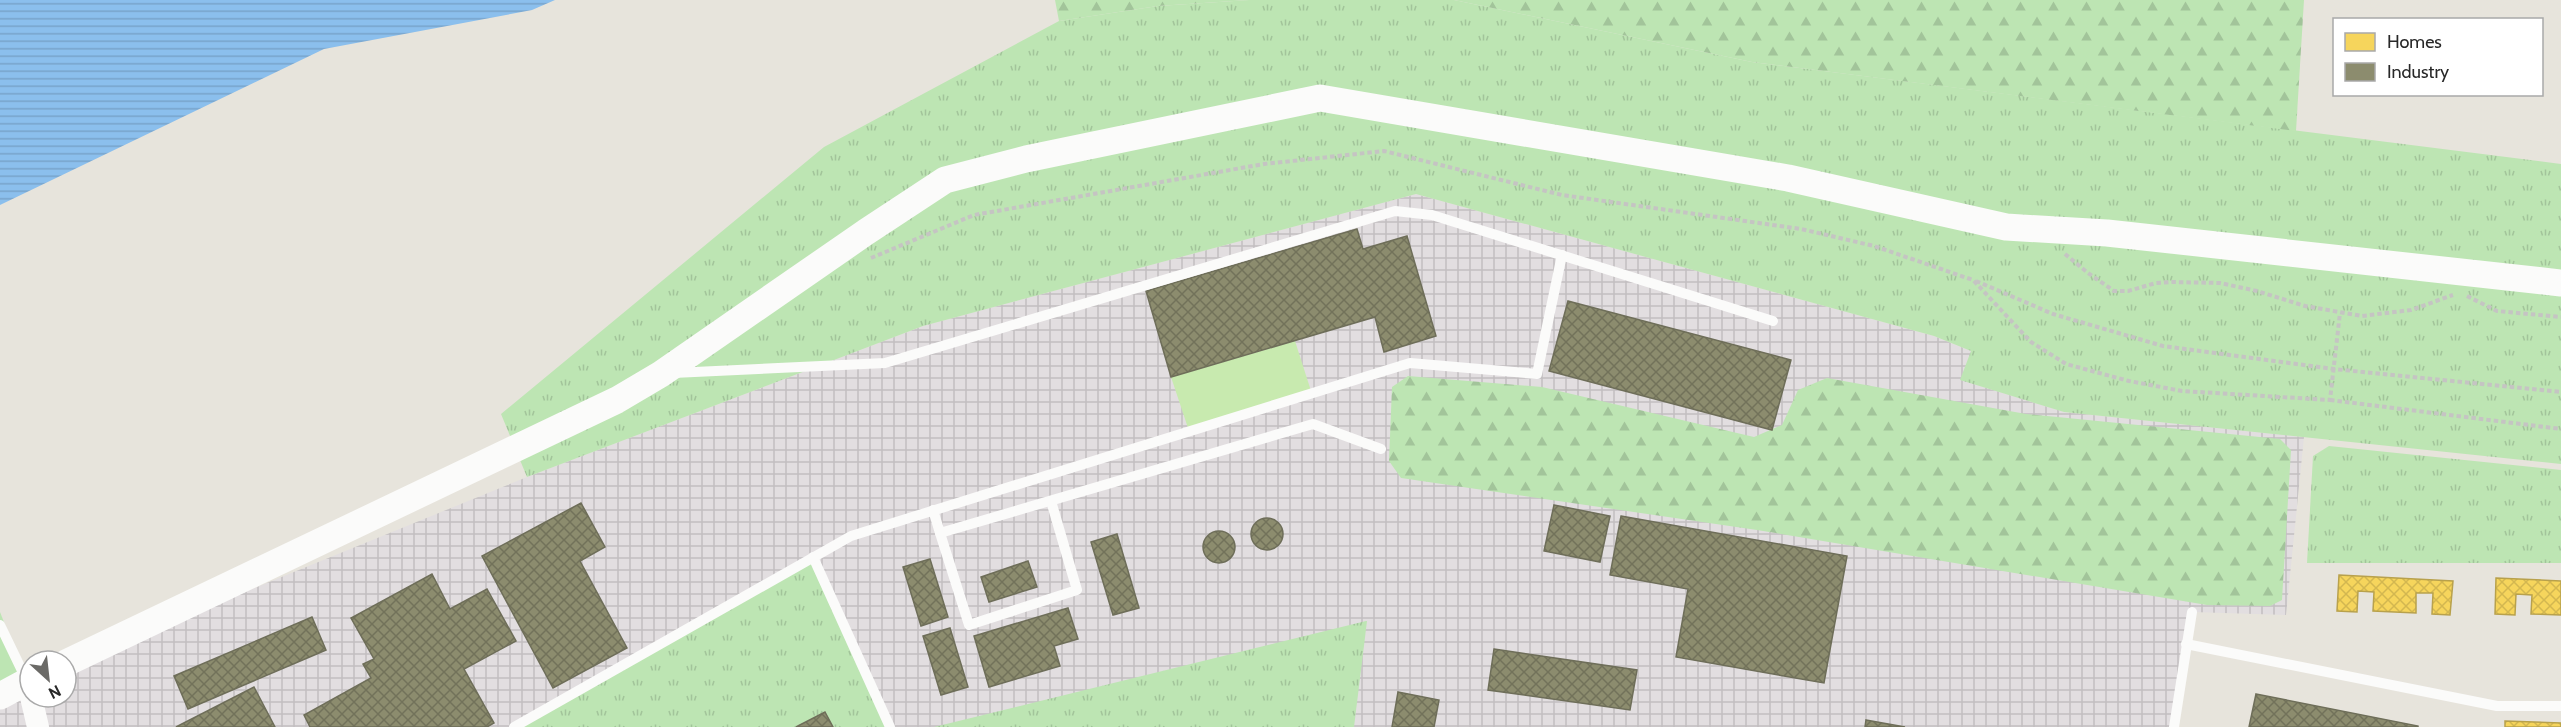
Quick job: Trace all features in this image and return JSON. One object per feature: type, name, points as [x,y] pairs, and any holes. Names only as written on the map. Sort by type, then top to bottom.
[{"type":"street","points":[[78,657],[606,405],[661,374],[945,180],[1026,159],[1320,98],[1788,178],[2006,227],[2107,233],[2561,283]]},
{"type":"street","points":[[0,696],[18,691]]},
{"type":"street","points":[[32,709],[34,726]]},
{"type":"lane","points":[[661,374],[885,363],[1395,211],[1432,215],[1773,321]]},
{"type":"lane","points":[[514,727],[851,536],[1410,363],[1537,374],[1563,255]]},
{"type":"lane","points":[[940,533],[1314,424],[1381,449]]},
{"type":"lane","points":[[933,510],[969,625],[1077,591],[1050,501]]},
{"type":"lane","points":[[813,557],[890,727]]},
{"type":"lane","points":[[2174,727],[2192,612]]},
{"type":"lane","points":[[0,625],[18,664]]},
{"type":"lane","points":[[2187,644],[2497,706],[2561,706]]},
{"type":"path","points":[[869,258],[974,215],[1264,164],[1384,151],[1562,195],[1801,229],[1874,246],[1973,280],[2053,314],[2163,346],[2334,369],[2561,392]]},
{"type":"path","points":[[2050,230],[2062,250],[2073,261],[2114,291],[2128,291],[2156,283],[2220,283],[2257,291],[2305,306],[2362,316],[2411,310],[2449,295],[2468,296],[2497,311],[2561,317]]},
{"type":"path","points":[[1973,280],[2031,342],[2066,364],[2129,381],[2182,391],[2330,400],[2561,429]]},
{"type":"path","points":[[2330,400],[2340,313]]},
{"type":"shaded area","points":[[1416,194],[1934,336],[1971,351],[1961,380],[2064,412],[2304,437],[2286,615],[2192,612],[2174,727],[0,727],[0,696],[18,696],[18,709],[78,709],[78,660],[527,477],[923,326]]},
{"type":"green space","points":[[1055,0],[1249,0],[1158,6],[1059,21]]},
{"type":"green space","points":[[1249,0],[1454,0],[1752,62],[2561,164],[2561,464],[2064,412],[1960,380],[1971,351],[1934,336],[1416,194],[923,326],[527,477],[501,414],[824,147],[1059,21],[1158,6]]},
{"type":"green space","points":[[1454,0],[2304,0],[2296,131],[1752,62]]},
{"type":"green space","points":[[1295,341],[1312,394],[1189,431],[1171,377]]},
{"type":"green space","points":[[1408,376],[1542,387],[1754,437],[1782,425],[1798,390],[1827,378],[2026,414],[2280,439],[2291,450],[2282,600],[2270,606],[2207,605],[1757,530],[1401,478],[1389,461],[1392,387]]},
{"type":"green space","points":[[2329,446],[2561,470],[2561,563],[2307,563],[2313,456]]},
{"type":"green space","points":[[813,557],[890,727],[514,727]]},
{"type":"green space","points":[[0,612],[18,658],[18,687],[0,698]]},
{"type":"green space","points":[[1366,621],[1354,727],[934,727]]},
{"type":"water","points":[[0,0],[555,0],[532,10],[324,49],[0,205]]},
{"type":"building: Homes","points":[[2339,575],[2453,581],[2450,615],[2432,614],[2433,593],[2416,593],[2416,613],[2373,611],[2374,592],[2358,591],[2357,612],[2337,611]]},
{"type":"building: Homes","points":[[2496,578],[2561,581],[2561,615],[2531,614],[2532,595],[2516,594],[2515,615],[2495,614]]},
{"type":"building: Homes","points":[[2505,721],[2561,723],[2561,727],[2505,727]]},
{"type":"building: Industry","points":[[1357,229],[1363,249],[1407,236],[1436,336],[1384,352],[1375,317],[1171,377],[1146,291]]},
{"type":"building: Industry","points":[[1568,301],[1791,360],[1772,430],[1549,371]]},
{"type":"building: Industry","points":[[581,503],[605,547],[580,561],[627,648],[553,688],[482,556]]},
{"type":"building: Industry","points":[[1554,505],[1610,516],[1600,562],[1544,551]]},
{"type":"building: Industry","points":[[1621,516],[1847,556],[1824,683],[1676,657],[1688,589],[1610,575]]},
{"type":"building: Industry","points":[[1267,518],[1279,522],[1283,534],[1279,546],[1267,550],[1255,546],[1251,534],[1255,522]]},
{"type":"building: Industry","points":[[1219,531],[1231,535],[1235,547],[1231,559],[1219,563],[1207,559],[1203,547],[1207,535]]},
{"type":"building: Industry","points":[[1117,534],[1139,608],[1113,615],[1091,542]]},
{"type":"building: Industry","points":[[930,559],[948,617],[921,626],[903,567]]},
{"type":"building: Industry","points":[[1028,561],[1037,587],[989,602],[981,577]]},
{"type":"building: Industry","points":[[432,574],[450,609],[487,589],[516,641],[464,669],[494,723],[487,727],[310,727],[304,715],[371,678],[363,664],[374,659],[351,618]]},
{"type":"building: Industry","points":[[1068,608],[1078,639],[1054,646],[1060,666],[989,687],[974,636]]},
{"type":"building: Industry","points":[[312,617],[326,650],[188,709],[174,676]]},
{"type":"building: Industry","points":[[950,628],[968,687],[941,695],[923,636]]},
{"type":"building: Industry","points":[[1494,649],[1637,670],[1630,710],[1488,690]]},
{"type":"building: Industry","points":[[254,687],[275,727],[176,727]]},
{"type":"building: Industry","points":[[1398,692],[1439,700],[1434,727],[1392,727]]},
{"type":"building: Industry","points":[[2256,694],[2418,726],[2418,727],[2249,727]]},
{"type":"building: Industry","points":[[825,712],[833,727],[796,727]]},
{"type":"building: Industry","points":[[1866,720],[1905,727],[1865,727]]}]
